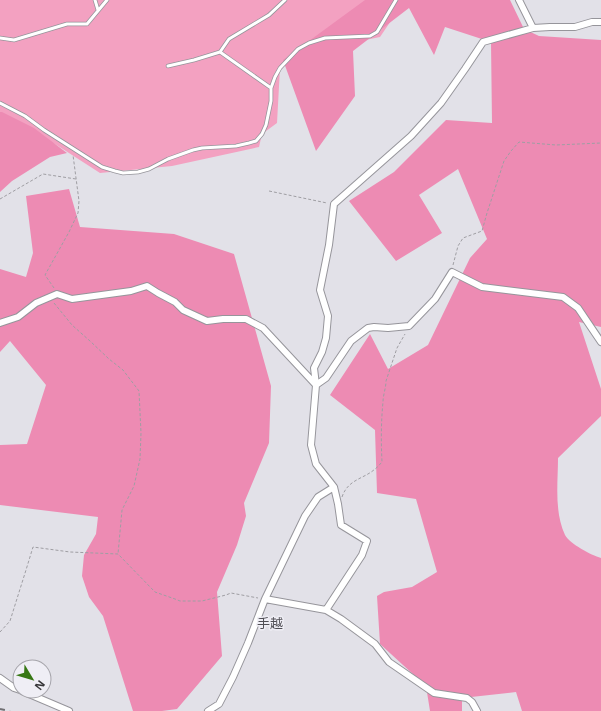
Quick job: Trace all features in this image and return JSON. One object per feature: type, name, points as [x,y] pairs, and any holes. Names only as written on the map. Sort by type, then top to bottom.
[{"type":"street","points":[[519,0],[532,28]]},
{"type":"street","points":[[326,610],[362,554],[367,541],[341,525],[334,487],[316,464],[311,445],[316,385],[314,368],[322,352],[326,338],[328,316],[320,290],[329,245],[334,204],[411,136],[441,103],[483,42],[532,28],[575,27],[592,22],[601,22]]},
{"type":"street","points":[[316,385],[326,378],[351,341],[368,328],[409,326],[435,299],[452,272],[482,286],[563,297],[578,308],[601,342]]},
{"type":"street","points":[[0,324],[18,317],[36,303],[57,294],[72,299],[131,291],[147,286],[175,302],[183,310],[207,321],[246,319],[263,328],[316,385]]},
{"type":"street","points":[[208,711],[220,704],[248,643],[264,599],[305,516],[318,497],[334,487]]},
{"type":"street","points":[[264,599],[326,610],[375,644],[389,662],[434,693],[467,698],[472,702],[477,711]]},
{"type":"street","points":[[0,678],[12,687]]},
{"type":"street","points":[[40,699],[69,711]]},
{"type":"lane","points":[[95,0],[98,10]]},
{"type":"lane","points":[[0,38],[14,40],[66,24],[87,24],[107,0]]},
{"type":"lane","points":[[168,66],[220,52],[229,39],[234,35],[269,15],[285,0]]},
{"type":"lane","points":[[0,103],[25,116],[102,167],[123,173],[138,172],[148,169],[168,158],[198,149],[236,146],[250,143],[256,141],[265,129],[271,101],[271,88],[275,77],[280,68],[298,49],[309,43],[325,38],[370,36],[375,34],[396,0]]},
{"type":"lane","points":[[220,52],[271,88]]},
{"type":"path","points":[[452,272],[458,246],[463,238],[482,231],[486,213],[504,161],[519,142],[556,144],[601,143]]},
{"type":"path","points":[[72,148],[79,201],[78,213],[45,275],[57,294],[53,302],[72,325],[123,370],[139,391],[141,433],[140,459],[134,486],[122,510],[118,554]]},
{"type":"path","points":[[0,199],[43,174],[76,180]]},
{"type":"path","points":[[269,191],[334,204]]},
{"type":"path","points":[[338,504],[352,482],[375,470],[382,462],[381,434],[386,381],[397,348],[409,326]]},
{"type":"path","points":[[0,632],[10,621],[33,547],[81,553],[118,554],[155,592],[180,601],[202,601],[226,596],[231,593],[264,599]]},
{"type":"shaded area","points":[[0,0],[405,0],[380,37],[311,51],[280,68],[277,123],[262,134],[259,147],[172,166],[100,173],[55,144],[0,124]]},
{"type":"shaded area","points":[[365,0],[510,0],[524,29],[539,36],[601,40],[601,327],[579,322],[601,389],[601,416],[558,458],[557,487],[559,516],[565,535],[571,542],[581,549],[601,558],[601,711],[522,711],[516,692],[462,698],[462,711],[430,711],[426,686],[380,644],[377,596],[384,592],[412,587],[437,572],[416,499],[377,493],[375,430],[330,395],[370,334],[388,369],[428,345],[470,258],[487,239],[458,169],[419,195],[442,233],[396,261],[349,201],[394,172],[446,120],[492,123],[491,42],[445,27],[434,55],[409,8],[353,51],[355,96],[316,151],[283,60]]},
{"type":"shaded area","points":[[0,112],[34,128],[67,153],[50,157],[12,181],[0,192]]},
{"type":"shaded area","points":[[69,189],[80,227],[174,234],[234,254],[271,386],[269,443],[244,503],[246,516],[237,545],[217,592],[222,656],[177,709],[162,711],[133,711],[103,616],[89,597],[82,576],[84,555],[96,534],[98,517],[0,505],[0,445],[27,444],[46,385],[10,341],[0,352],[0,269],[26,277],[33,253],[26,196]]},
{"type":"railway","points":[[0,709],[10,711]]},
{"type":"district","name":"手越","points":[[270,623]]}]
